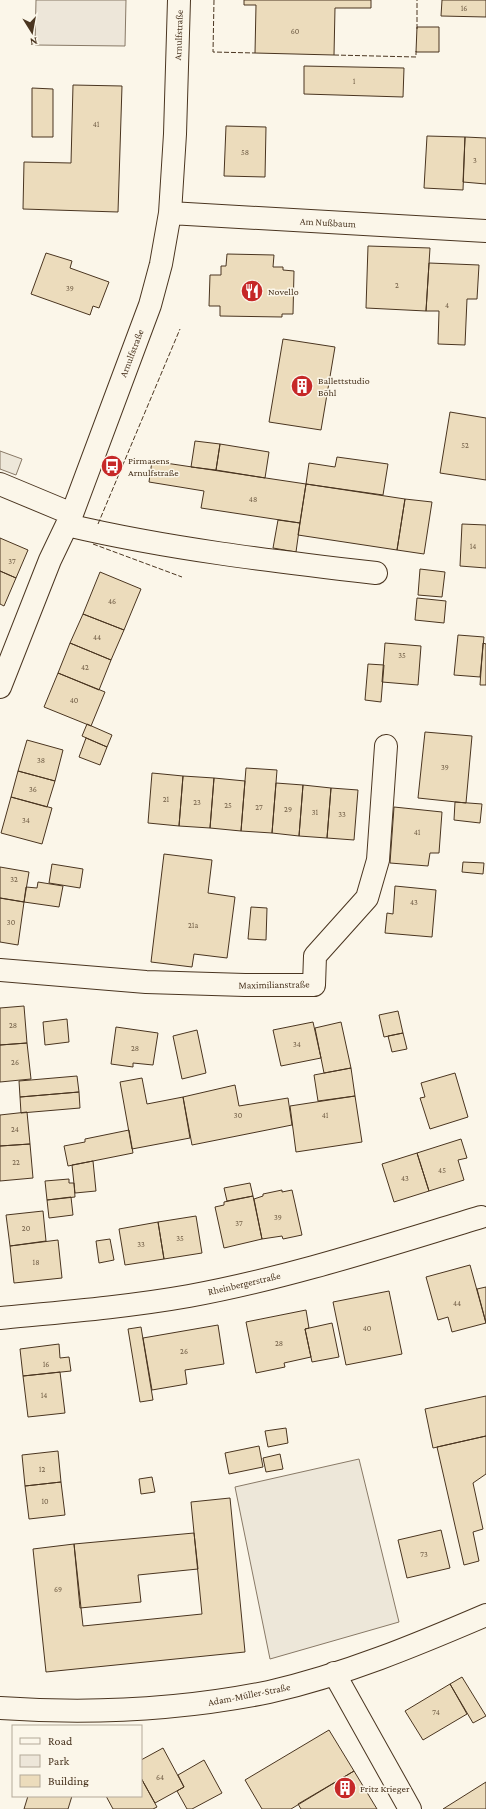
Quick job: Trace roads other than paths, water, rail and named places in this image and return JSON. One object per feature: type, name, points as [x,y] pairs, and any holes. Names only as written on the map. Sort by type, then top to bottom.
[{"type":"street","name":"Arnulfstraße","points":[[0,687],[42,581],[69,520],[150,305],[170,213],[175,134],[179,0]]},
{"type":"street","name":"Am Nußbaum","points":[[170,213],[486,232]]},
{"type":"street","points":[[0,484],[69,520],[101,533],[227,556],[376,573]]},
{"type":"street","name":"Maximilianstraße","points":[[0,970],[146,982],[245,985],[314,985],[315,956],[367,898],[378,860],[386,746]]},
{"type":"street","name":"Rheinbergerstraße","points":[[0,1318],[121,1306],[190,1296],[346,1258],[481,1217]]},
{"type":"street","name":"Adam-Müller-Straße","points":[[0,1707],[50,1711],[109,1710],[206,1703],[269,1692],[334,1673],[430,1639],[486,1615]]},
{"type":"street","points":[[334,1673],[410,1809]]},
{"type":"place","name":"Novello","points":[[252,291]]},
{"type":"place","name":"Ballettstudio Böhl","points":[[302,386]]},
{"type":"place","name":"Pirmasens Arnulfstraße","points":[[112,466]]},
{"type":"place","name":"Fritz Krieger","points":[[345,1788]]}]
